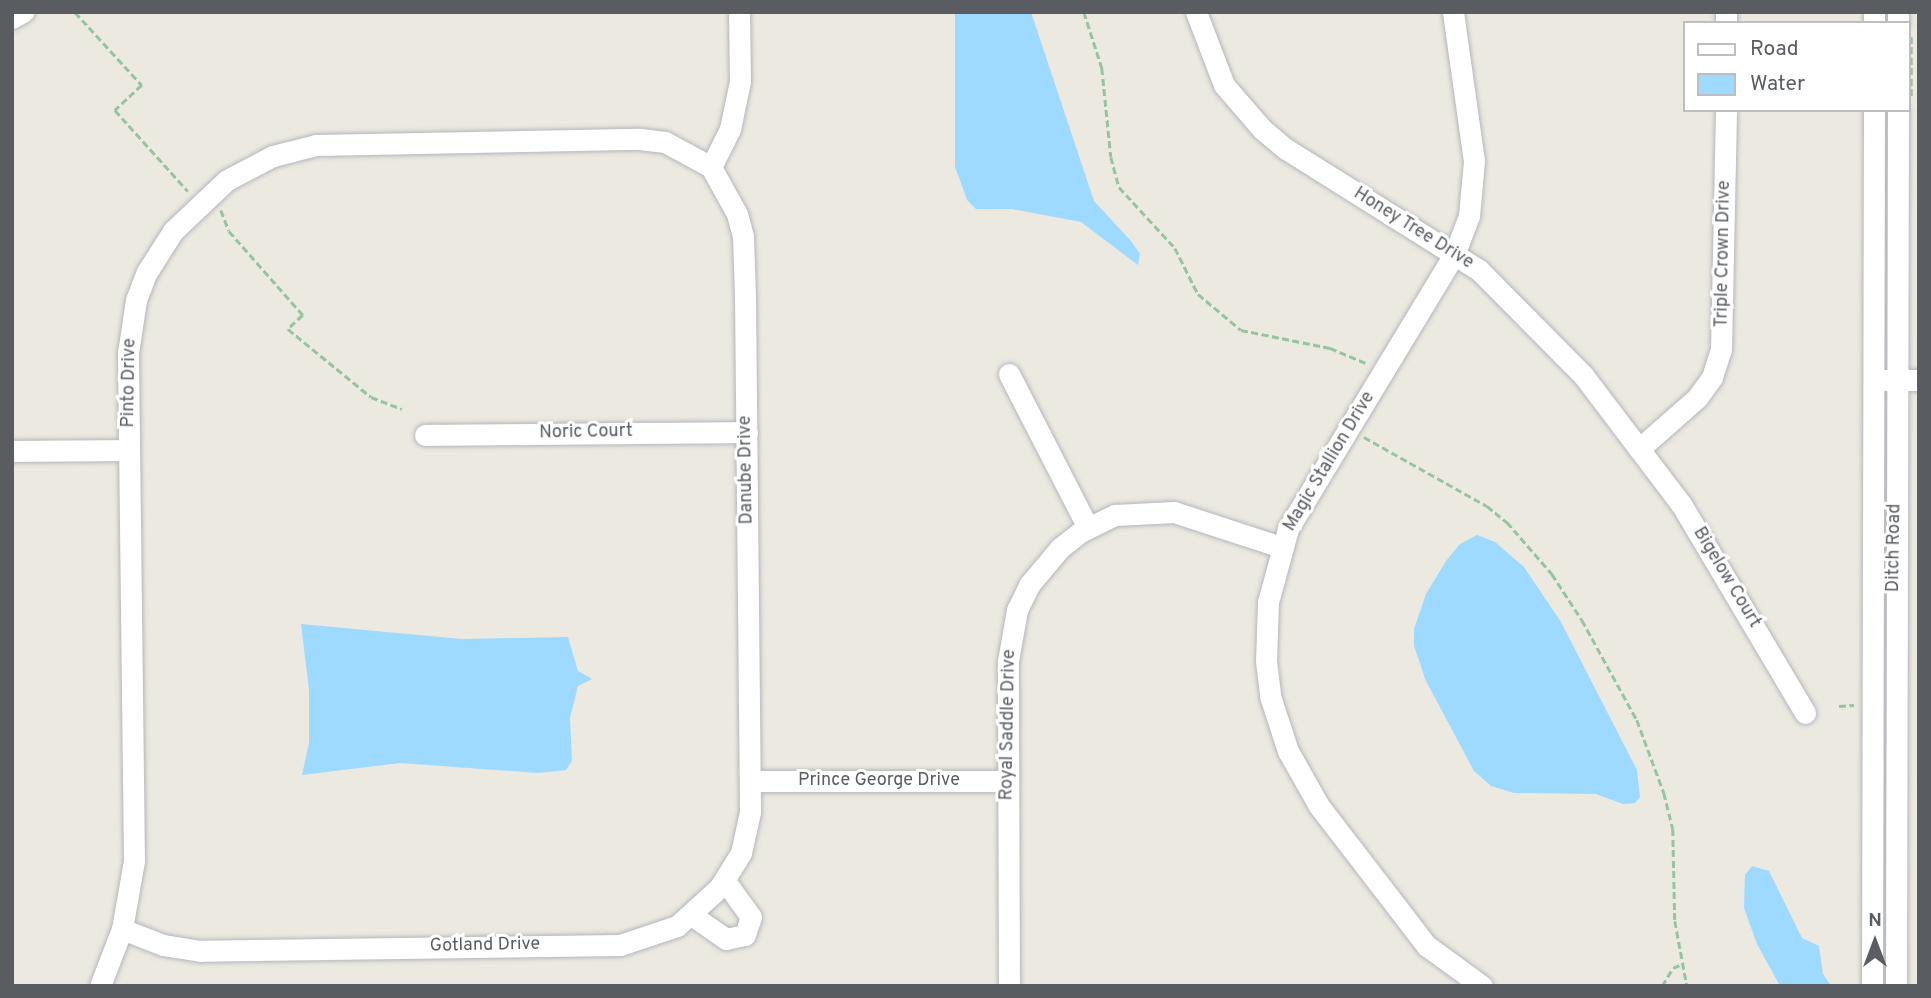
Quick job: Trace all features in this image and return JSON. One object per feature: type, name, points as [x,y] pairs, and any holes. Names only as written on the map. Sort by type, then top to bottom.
[{"type":"street","points":[[12,19],[23,12]]},
{"type":"street","points":[[711,167],[730,129],[740,81],[739,12]]},
{"type":"street","name":"Honey Tree Drive","points":[[1196,12],[1224,85],[1262,129],[1341,185],[1479,270],[1583,375],[1639,449]]},
{"type":"street","name":"Magic Stallion Drive","points":[[1453,12],[1474,161],[1474,192],[1455,253],[1282,547],[1268,602],[1266,661],[1270,696],[1288,751],[1319,806],[1451,978],[1482,986]]},
{"type":"street","name":"Triple Crown Drive","points":[[1639,449],[1697,398],[1712,377],[1721,349],[1726,112]]},
{"type":"street","name":"Ditch Road","points":[[1872,986],[1874,112]]},
{"type":"street","name":"Ditch Road","points":[[1896,986],[1908,380],[1898,112]]},
{"type":"street","name":"Pinto Drive","points":[[100,986],[122,929],[134,861],[128,353],[136,299],[146,272],[190,211],[252,165],[296,148],[337,143],[609,138],[664,142],[711,167]]},
{"type":"street","name":"Danube Drive","points":[[711,167],[737,214],[743,236],[751,781]]},
{"type":"street","points":[[1010,374],[1088,528]]},
{"type":"street","points":[[1872,380],[1908,380]]},
{"type":"street","name":"Noric Court","points":[[425,435],[747,432]]},
{"type":"street","name":"Bigelow Court","points":[[1639,449],[1713,553],[1785,687],[1805,713]]},
{"type":"street","points":[[12,452],[129,450]]},
{"type":"street","name":"Royal Saddle Drive","points":[[1009,986],[1008,661],[1017,610],[1042,566],[1088,528],[1115,515],[1174,512],[1282,547]]},
{"type":"street","name":"Prince George Drive","points":[[751,781],[1008,781]]},
{"type":"street","name":"Gotland Drive","points":[[122,929],[163,945],[201,951],[620,945],[662,933],[693,916],[724,881],[741,853],[751,781]]},
{"type":"street","points":[[693,916],[726,939],[745,935],[751,917],[724,881]]},
{"type":"path","points":[[75,12],[142,85],[115,110],[188,191]]},
{"type":"path","points":[[1084,12],[1102,68],[1111,157],[1119,187],[1175,248],[1209,308],[1241,330],[1330,348],[1383,372]]},
{"type":"path","points":[[219,207],[229,231],[303,315],[288,329],[372,397],[402,409]]},
{"type":"path","points":[[1349,429],[1487,506],[1531,548],[1582,621],[1637,720],[1664,793],[1674,829],[1674,906],[1687,986]]},
{"type":"path","points":[[1839,706],[1856,705]]},
{"type":"path","points":[[1662,986],[1673,968],[1682,964]]},
{"type":"water","points":[[955,12],[1031,12],[1094,201],[1140,254],[1138,265],[1081,222],[1012,209],[976,209],[967,200],[955,167]]},
{"type":"water","points":[[1477,535],[1495,542],[1524,567],[1561,622],[1637,770],[1640,797],[1635,803],[1623,804],[1596,794],[1514,793],[1491,786],[1474,771],[1426,681],[1414,646],[1414,629],[1426,594],[1446,561],[1460,544]]},
{"type":"water","points":[[301,624],[462,639],[568,637],[578,671],[592,679],[578,686],[570,718],[572,761],[566,770],[538,773],[400,763],[302,775],[309,743],[309,690]]},
{"type":"water","points":[[1752,866],[1769,871],[1802,938],[1819,946],[1823,974],[1831,986],[1780,986],[1757,944],[1744,908],[1745,875]]}]
